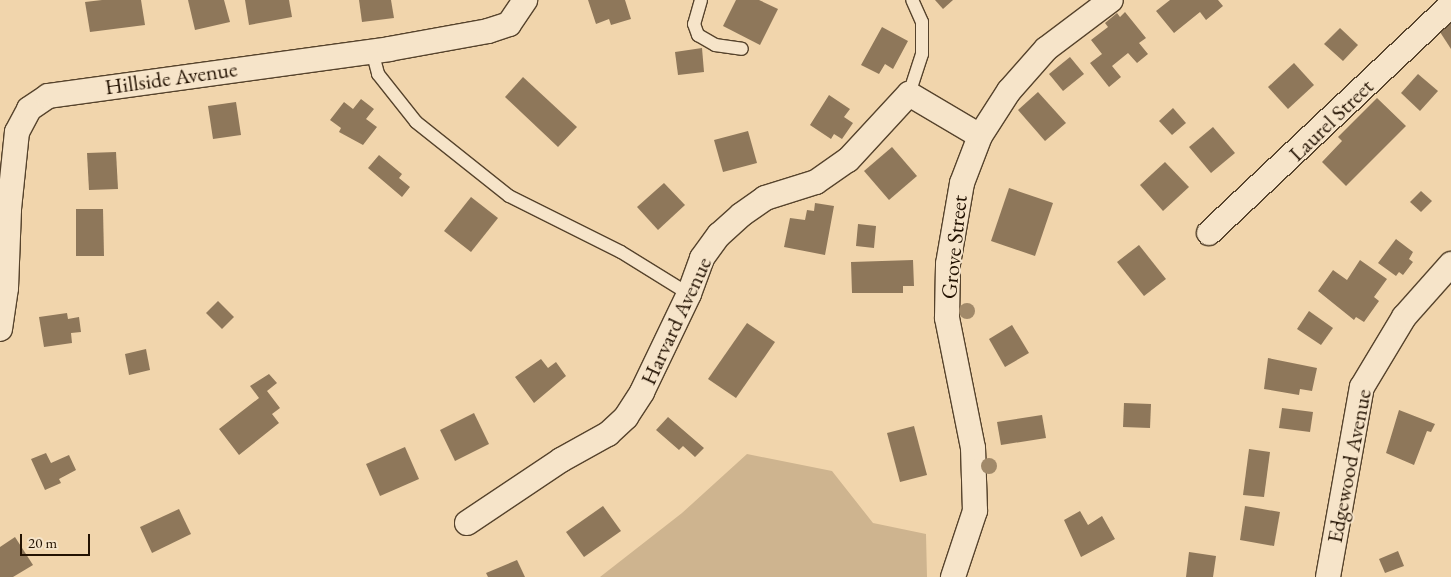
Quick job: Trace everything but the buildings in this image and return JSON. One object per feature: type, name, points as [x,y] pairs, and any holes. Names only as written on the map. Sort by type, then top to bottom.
[{"type":"street","name":"Hillside Avenue","points":[[0,329],[6,288],[13,160],[17,132],[29,109],[48,96],[66,92],[372,52],[488,32],[509,24],[525,0]]},
{"type":"street","name":"Grove Street","points":[[953,577],[975,510],[973,448],[947,318],[948,264],[962,183],[980,136],[1009,91],[1046,50],[1111,0]]},
{"type":"street","name":"Laurel Street","points":[[1209,233],[1451,5]]},
{"type":"street","points":[[909,94],[980,136]]},
{"type":"street","name":"Harvard Avenue","points":[[466,523],[561,460],[608,434],[626,417],[642,392],[689,294],[702,258],[720,235],[741,214],[765,198],[816,182],[848,160],[909,94]]},
{"type":"street","name":"Edgewood Avenue","points":[[1328,577],[1362,387],[1404,317],[1451,264]]},
{"type":"lane","points":[[701,0],[694,24],[698,35],[715,45],[742,49]]},
{"type":"lane","points":[[909,94],[922,54],[922,22],[912,0]]},
{"type":"lane","points":[[372,52],[378,74],[416,122],[509,196],[622,252],[689,294]]},
{"type":"shaded area","points":[[747,454],[832,471],[873,523],[926,534],[927,577],[600,577],[682,513]]}]
